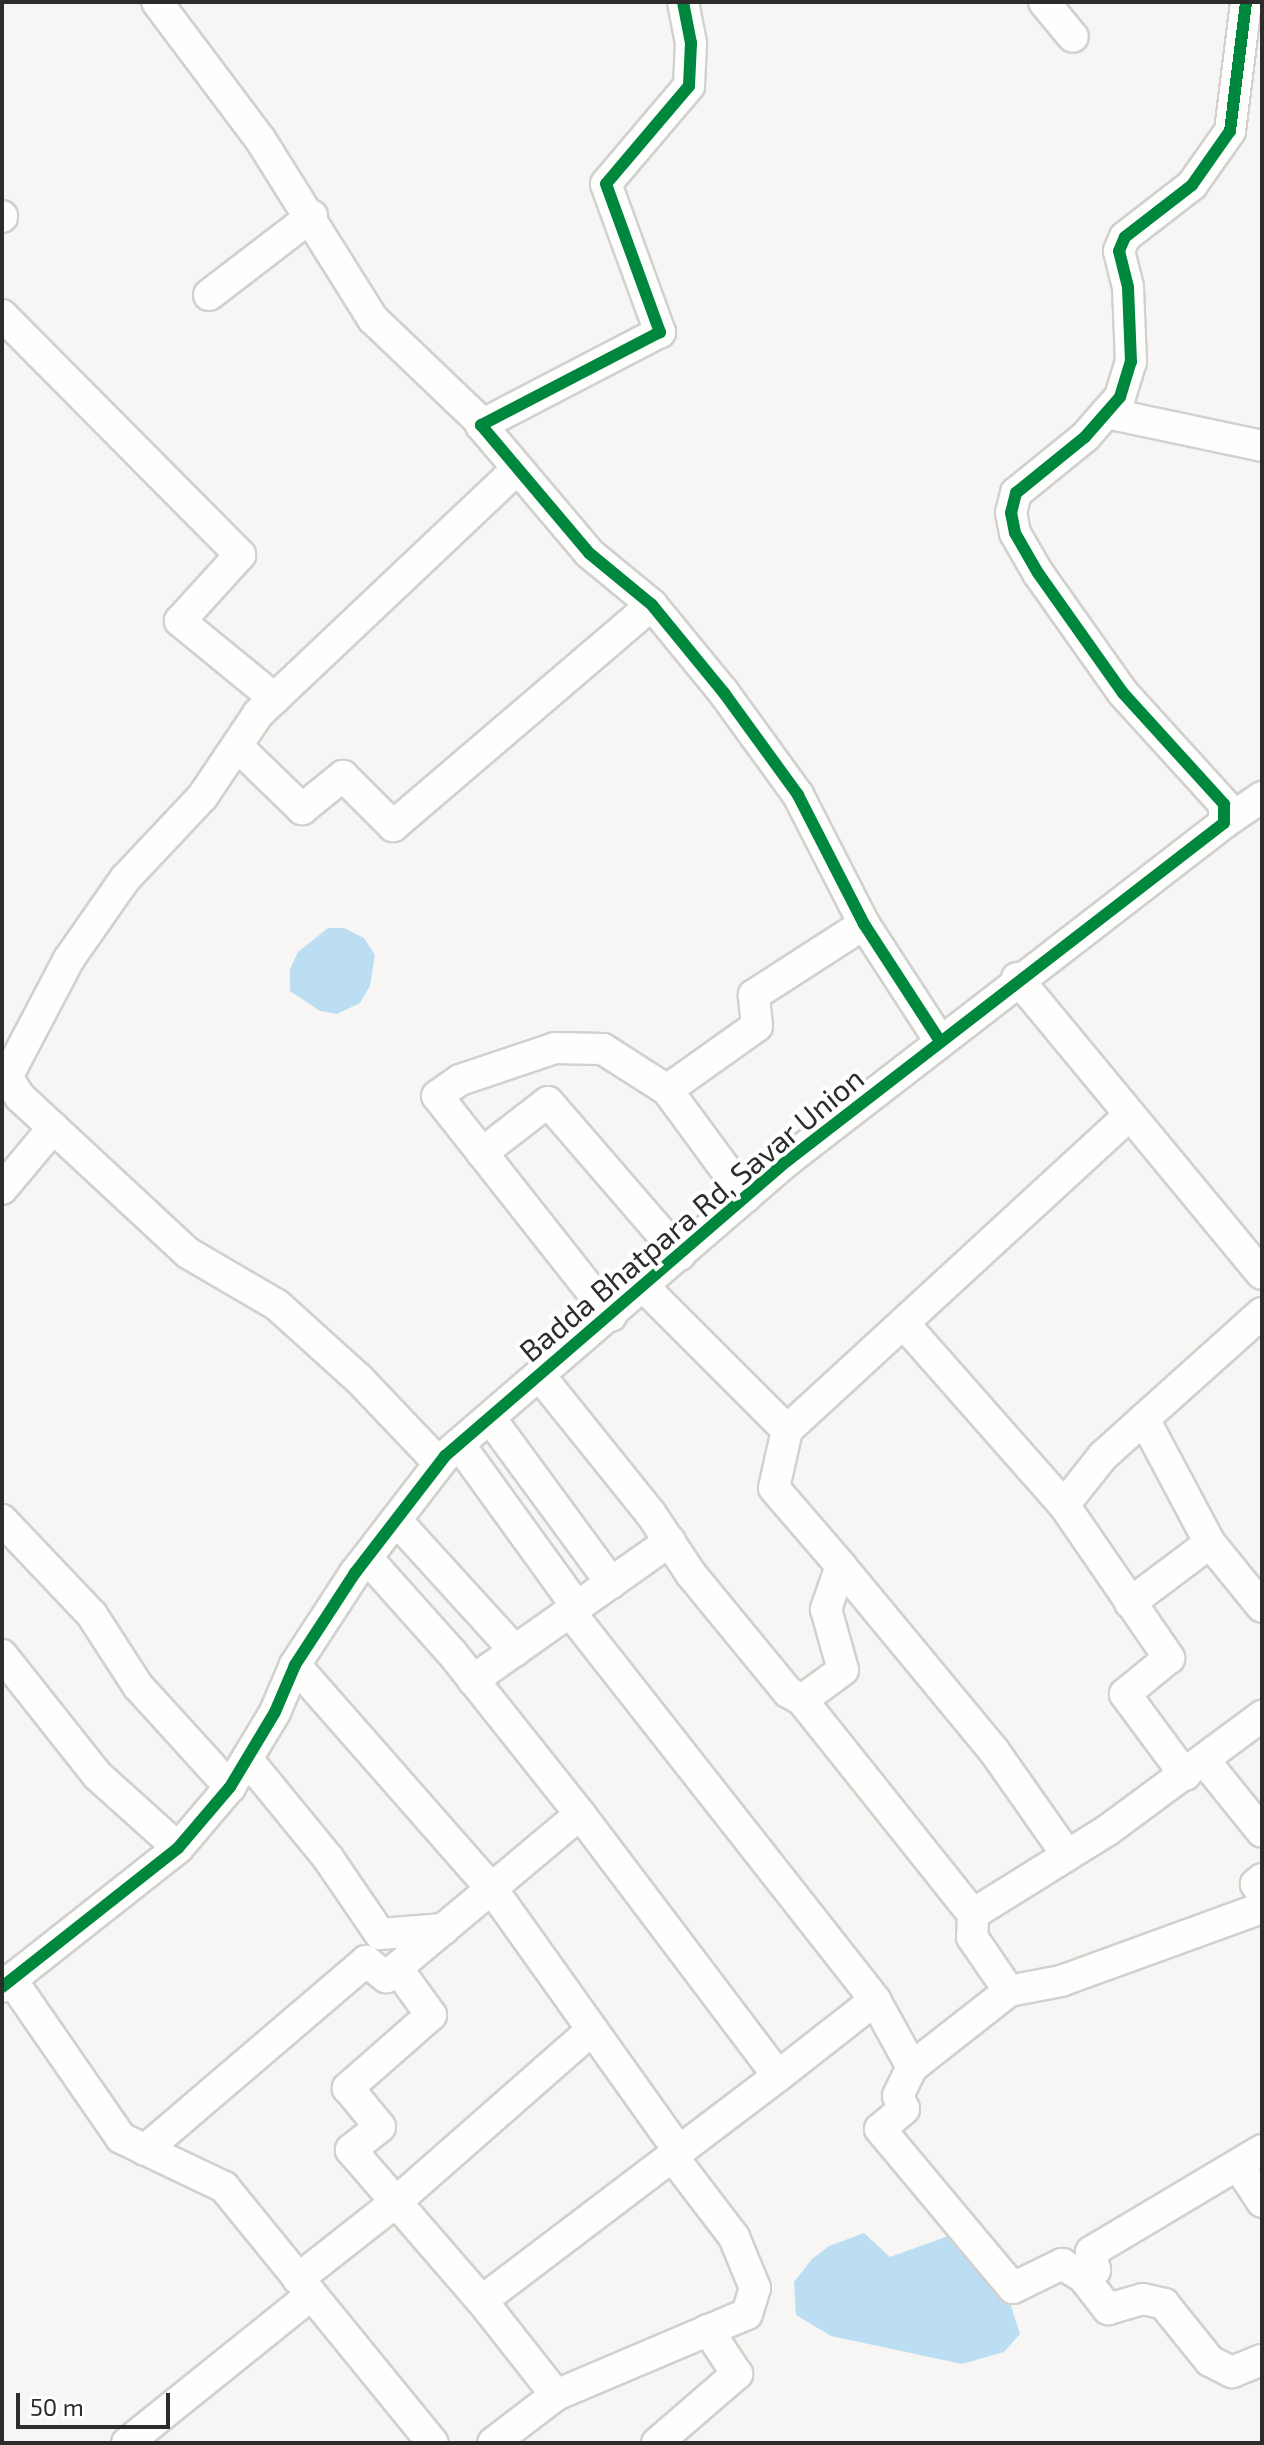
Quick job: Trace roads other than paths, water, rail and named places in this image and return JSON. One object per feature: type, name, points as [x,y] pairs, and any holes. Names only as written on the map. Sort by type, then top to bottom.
[{"type":"street","points":[[483,424],[660,332],[606,184],[689,86],[691,43],[683,2]]},
{"type":"street","points":[[1044,2],[1073,37]]},
{"type":"street","points":[[1224,823],[1224,804],[1123,693],[1038,573],[1015,533],[1011,513],[1016,493],[1058,462],[1120,397],[1131,362],[1128,287],[1119,251],[1125,237],[1192,185],[1230,131],[1246,2]]},
{"type":"street","points":[[165,5],[312,216],[373,319],[483,424],[516,470],[589,553],[652,605],[798,795],[864,924],[940,1041]]},
{"type":"street","points":[[209,295],[312,216]]},
{"type":"street","points":[[2,315],[240,555],[180,621],[274,698]]},
{"type":"street","points":[[1106,413],[1262,446]]},
{"type":"street","points":[[516,470],[274,698],[203,796],[125,879],[69,959],[5,1075],[53,1128],[188,1253],[277,1305],[449,1454],[574,1609],[875,2000],[912,2067]]},
{"type":"street","points":[[237,746],[302,809],[343,776],[393,826],[652,605]]},
{"type":"street","name":"Badda Bhatpara Rd, Savar Union","points":[[7,1983],[178,1848],[230,1787],[295,1665],[367,1558],[449,1454],[746,1197],[1017,978],[1262,797]]},
{"type":"street","points":[[667,1090],[757,1026],[754,995],[864,924]]},
{"type":"street","points":[[1017,978],[1262,1274]]},
{"type":"street","points":[[611,1316],[437,1096],[460,1080],[555,1048],[603,1049],[667,1090],[746,1197]]},
{"type":"street","points":[[482,1153],[548,1102],[680,1255]]},
{"type":"street","points":[[1067,1855],[994,1751],[774,1488],[787,1430],[906,1326],[991,1240],[1129,1115]]},
{"type":"street","points":[[2,1189],[53,1128]]},
{"type":"street","points":[[644,1287],[787,1430]]},
{"type":"street","points":[[1064,1505],[1103,1456],[1262,1313]]},
{"type":"street","points":[[906,1326],[1064,1505],[1169,1658],[1125,1694],[1194,1768],[1262,1832]]},
{"type":"street","points":[[540,1376],[788,1692],[802,1700],[973,1914],[972,1937],[1009,1991]]},
{"type":"street","points":[[490,1418],[611,1583]]},
{"type":"street","points":[[1144,1419],[1210,1543],[1262,1607]]},
{"type":"street","points":[[396,1520],[515,1651]]},
{"type":"street","points":[[8,1537],[92,1615],[138,1686],[230,1787]]},
{"type":"street","points":[[473,1680],[670,1541]]},
{"type":"street","points":[[1130,1603],[1210,1543]]},
{"type":"street","points":[[367,1558],[473,1680],[580,1814],[778,2076]]},
{"type":"street","points":[[802,1700],[843,1670],[826,1609],[841,1566]]},
{"type":"street","points":[[2,1655],[97,1775],[178,1848]]},
{"type":"street","points":[[295,1665],[492,1889],[734,2237],[755,2288],[747,2314],[556,2395],[493,2443]]},
{"type":"street","points":[[973,1914],[1067,1855],[1194,1768],[1262,1716]]},
{"type":"street","points":[[247,1759],[328,1858],[380,1934],[444,1929]]},
{"type":"street","points":[[145,2150],[366,1961],[386,1977],[580,1814]]},
{"type":"street","points":[[1262,1879],[1256,1884],[1262,1893]]},
{"type":"street","points":[[1262,1908],[1061,1981],[1009,1991],[912,2067],[898,2096],[904,2109],[880,2129],[1013,2288],[1062,2264],[1083,2277],[1108,2309],[1143,2299],[1164,2304],[1210,2361],[1232,2372],[1262,2360]]},
{"type":"street","points":[[397,1968],[431,2015],[348,2088],[380,2127],[351,2150],[482,2301],[556,2395]]},
{"type":"street","points":[[7,1983],[121,2138],[224,2187],[433,2443]]},
{"type":"street","points":[[482,2301],[875,2000]]},
{"type":"street","points":[[127,2443],[592,2030]]},
{"type":"street","points":[[1083,2277],[1095,2270],[1091,2252],[1250,2157],[1262,2202]]},
{"type":"street","points":[[657,2443],[737,2374],[708,2330]]},
{"type":"water","points":[[328,928],[344,928],[364,938],[375,955],[370,986],[360,1003],[337,1014],[320,1011],[290,991],[290,969],[298,952]]},
{"type":"water","points":[[864,2233],[890,2257],[951,2235],[1008,2296],[1020,2334],[1004,2352],[962,2364],[831,2336],[796,2315],[794,2282],[812,2259],[829,2246]]}]
